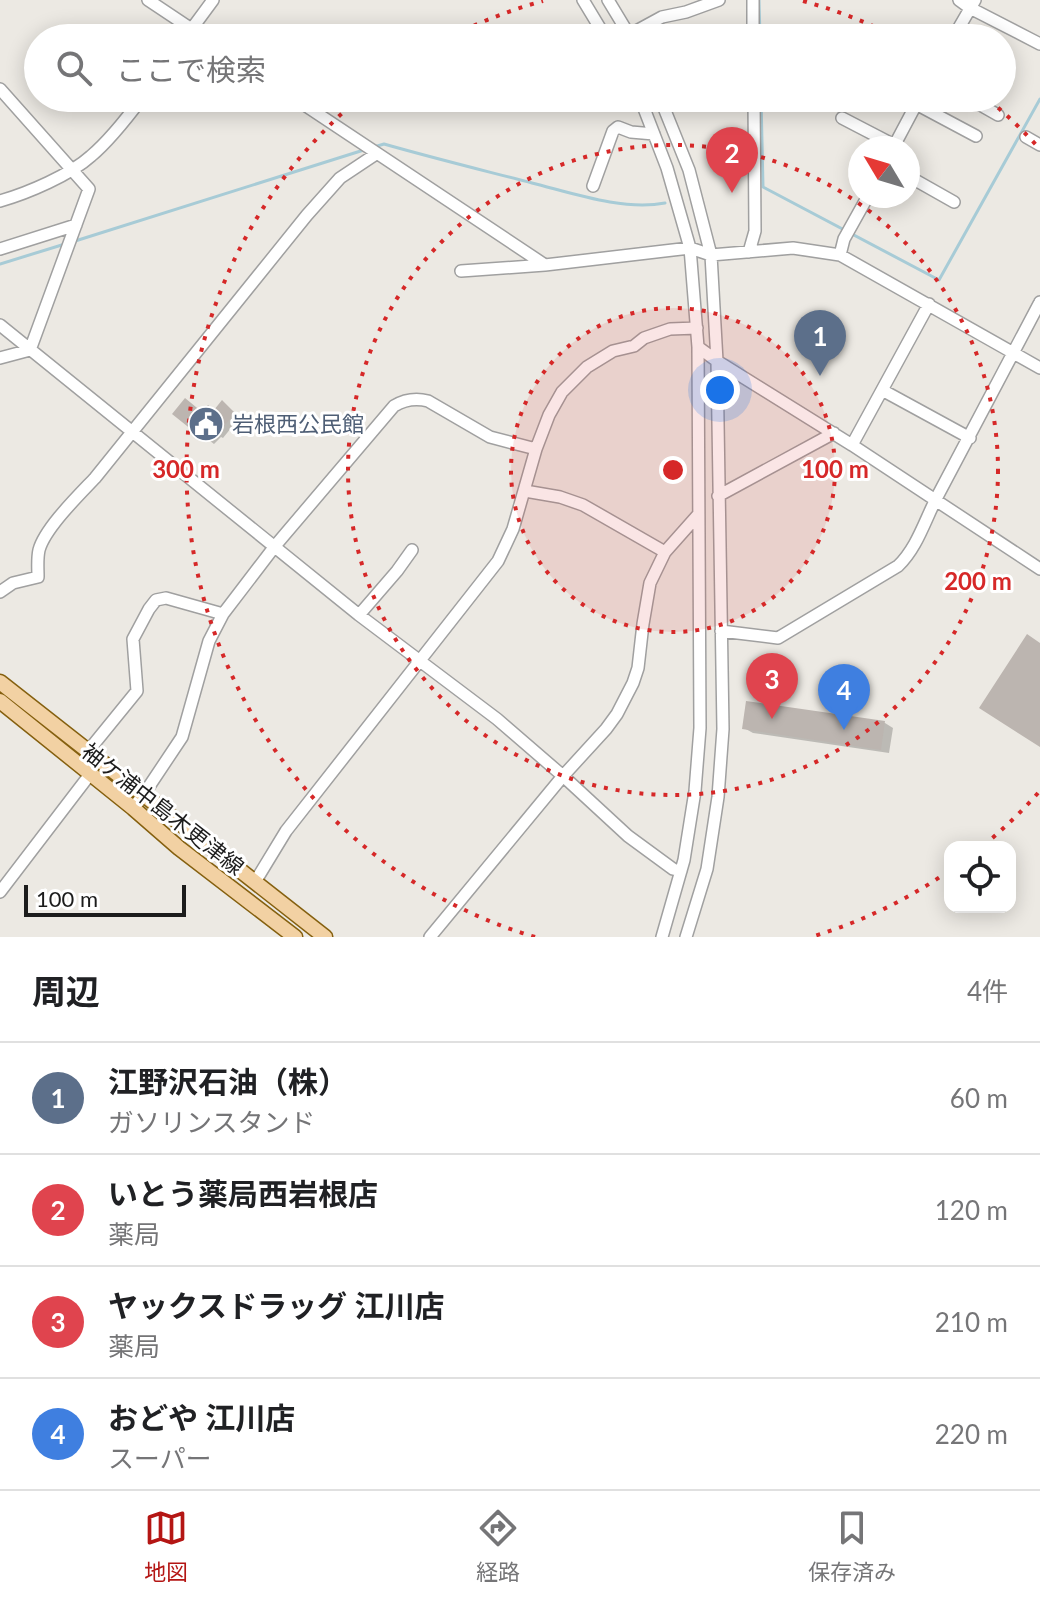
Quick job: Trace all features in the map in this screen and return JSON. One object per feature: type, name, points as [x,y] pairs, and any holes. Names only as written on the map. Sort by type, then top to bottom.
[{"type":"main road","name":"袖ケ浦中島木更津線","points":[[0,682],[325,937]]},
{"type":"main road","points":[[0,701],[179,848],[295,937]]},
{"type":"street","points":[[148,0],[176,24]]},
{"type":"street","points":[[195,24],[213,0]]},
{"type":"street","points":[[583,0],[598,24]]},
{"type":"street","points":[[608,0],[623,24]]},
{"type":"street","points":[[650,24],[662,17],[719,0]]},
{"type":"street","points":[[753,0],[753,24]]},
{"type":"street","points":[[959,0],[1006,24]]},
{"type":"street","points":[[961,24],[972,4]]},
{"type":"street","points":[[1016,30],[1040,44]]},
{"type":"street","points":[[0,89],[89,189],[30,350]]},
{"type":"street","points":[[0,201],[20,195],[71,170],[91,156],[132,112]]},
{"type":"street","points":[[315,112],[545,265]]},
{"type":"street","points":[[645,112],[667,168],[690,248],[698,347],[700,728],[695,791],[681,871],[662,937]]},
{"type":"street","points":[[666,112],[689,170],[711,255],[717,361],[723,729],[718,797],[707,869],[686,937]]},
{"type":"street","points":[[749,252],[755,231],[754,112]]},
{"type":"street","points":[[900,136],[912,112]]},
{"type":"street","points":[[936,112],[976,136]]},
{"type":"street","points":[[993,112],[998,115]]},
{"type":"street","points":[[842,118],[874,136]]},
{"type":"street","points":[[593,186],[613,131],[618,127],[631,132],[654,134]]},
{"type":"street","points":[[1026,137],[1040,145]]},
{"type":"street","points":[[0,592],[13,583],[38,577],[38,553],[42,541],[65,511],[307,215],[340,178],[376,154]]},
{"type":"street","points":[[920,183],[954,202]]},
{"type":"street","points":[[840,255],[844,239],[862,208]]},
{"type":"street","points":[[0,249],[76,225]]},
{"type":"street","points":[[461,271],[545,265],[690,248],[711,255],[793,248],[840,255],[1040,368]]},
{"type":"street","points":[[721,631],[778,638],[904,560],[1040,302]]},
{"type":"street","points":[[852,445],[929,304]]},
{"type":"street","points":[[0,325],[359,615],[497,719],[628,836],[673,869],[681,871]]},
{"type":"street","points":[[255,882],[286,831],[498,561],[513,529],[536,449],[562,392],[587,367],[613,351],[634,346],[644,338],[670,329],[697,328]]},
{"type":"street","points":[[698,347],[1040,569]]},
{"type":"street","points":[[0,358],[30,350]]},
{"type":"street","points":[[882,390],[970,438]]},
{"type":"street","points":[[133,808],[182,737],[209,641],[223,614],[385,414],[402,401],[421,399],[490,437],[536,449]]},
{"type":"street","points":[[718,496],[834,433]]},
{"type":"street","points":[[525,491],[583,505],[665,552]]},
{"type":"street","points":[[430,937],[617,714],[638,668],[650,583],[665,552],[697,516]]},
{"type":"street","points":[[359,615],[412,550]]},
{"type":"street","points":[[89,750],[137,691],[133,639],[156,600],[166,598],[223,614]]},
{"type":"street","points":[[0,892],[91,773]]},
{"type":"building","name":"岩根西公民館","points":[[185,398],[202,412],[208,405],[214,410],[222,400],[235,413],[207,442],[172,414]]},
{"type":"building","points":[[1027,634],[1040,643],[1040,747],[979,708]]},
{"type":"building","points":[[746,701],[885,721],[881,750],[742,729]]},
{"type":"waterway","points":[[759,0],[760,24]]},
{"type":"waterway","points":[[761,112],[763,187],[939,280],[1040,99]]},
{"type":"waterway","points":[[374,147],[384,144],[598,200],[632,205],[665,203]]},
{"type":"waterway","points":[[72,242],[367,149]]},
{"type":"waterway","points":[[0,264],[65,244]]},
{"type":"place","name":"いとう薬局西岩根店","points":[[732,193]]},
{"type":"place","name":"江野沢石油（株）","points":[[820,376]]},
{"type":"place","name":"岩根西公民館","points":[[206,424]]},
{"type":"place","name":"ヤックスドラッグ 江川店","points":[[772,719]]},
{"type":"place","name":"おどや 江川店","points":[[844,730]]}]
